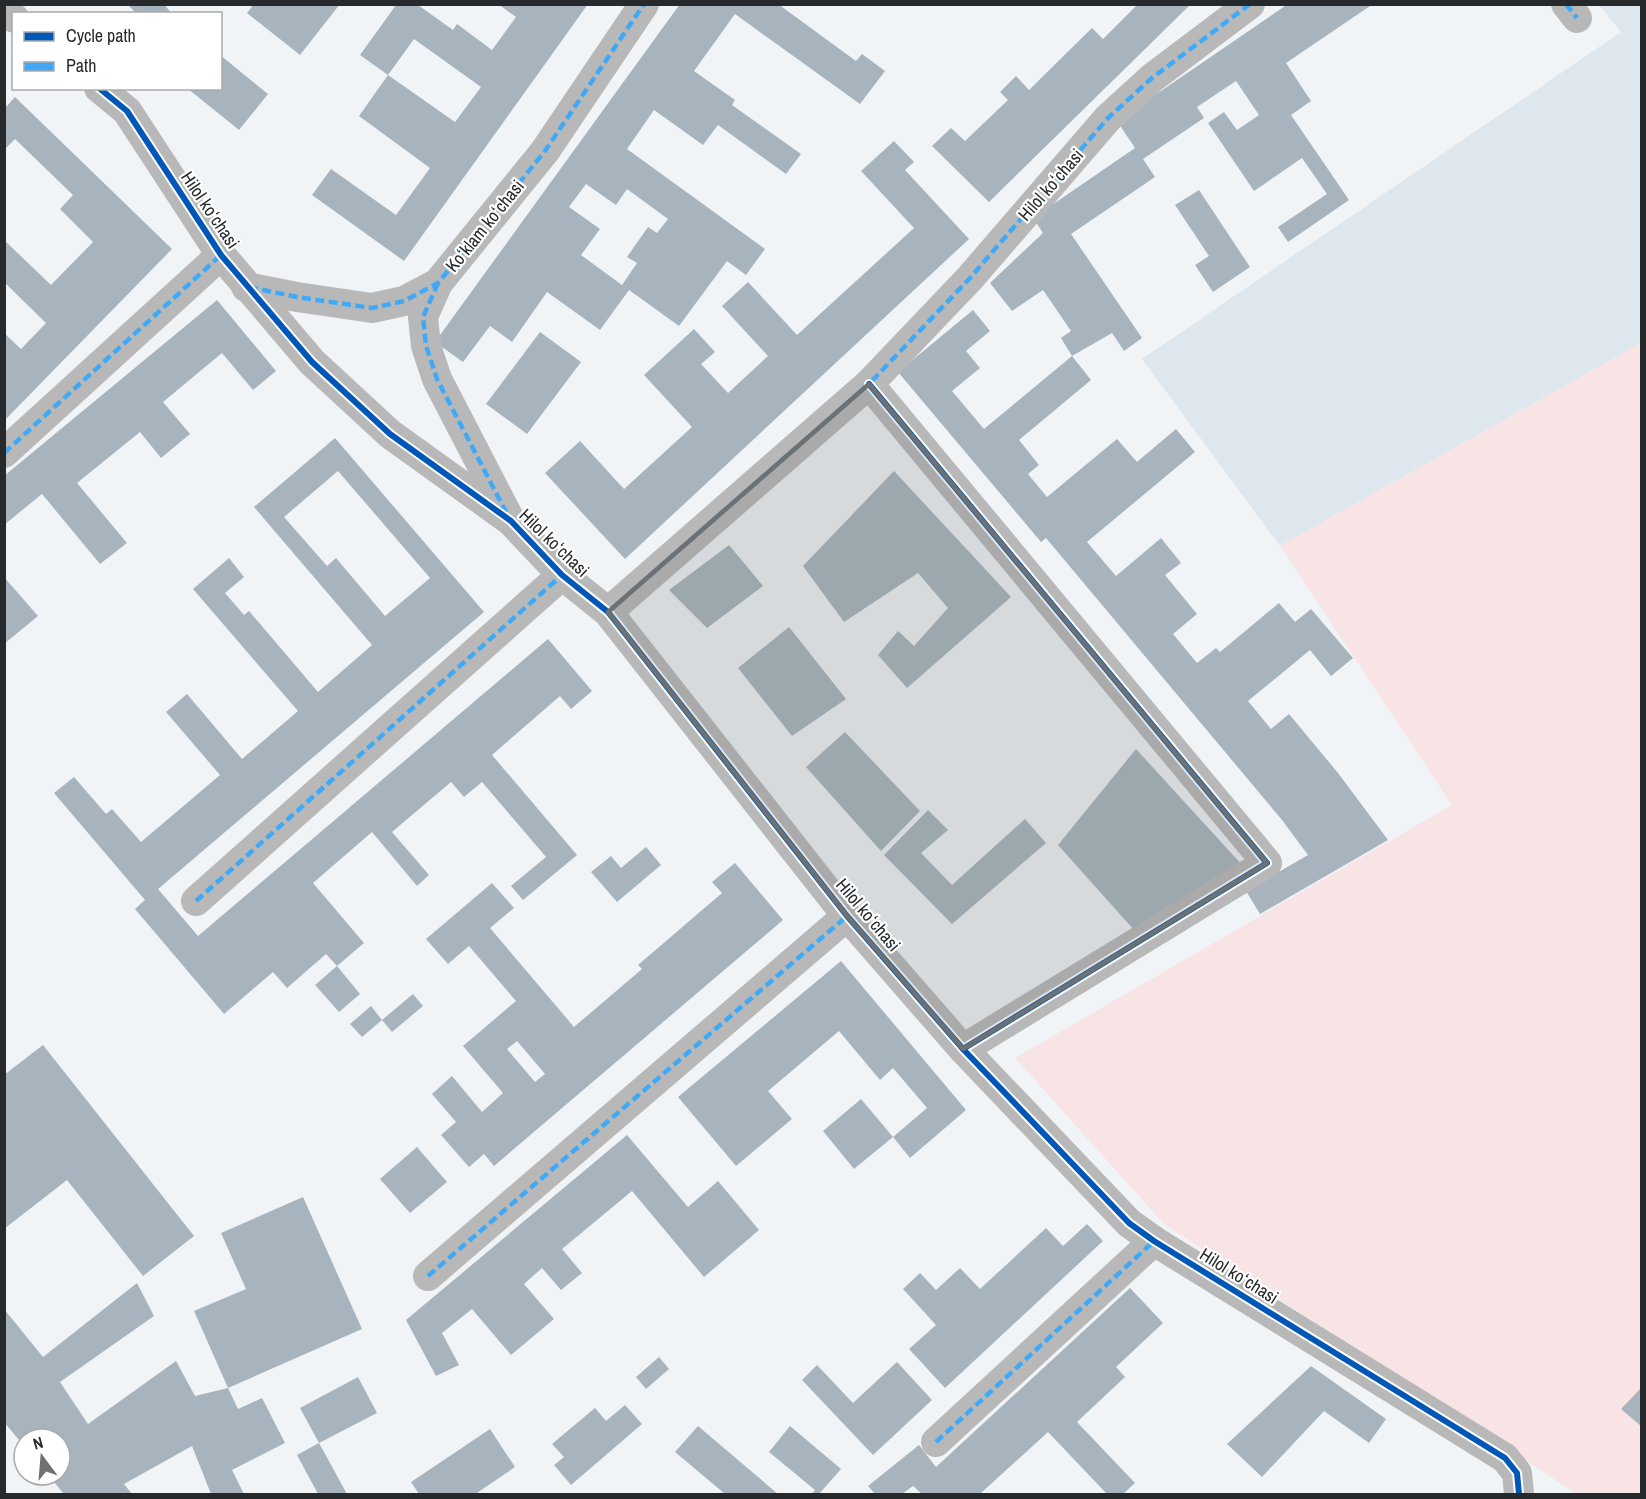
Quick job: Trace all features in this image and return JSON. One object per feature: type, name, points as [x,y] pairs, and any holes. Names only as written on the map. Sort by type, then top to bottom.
[{"type":"street","name":"Koʻklam koʻchasi","points":[[246,287],[372,308],[404,301],[438,283],[545,152],[644,4]]},
{"type":"street","name":"Hilol koʻchasi","points":[[608,612],[869,384],[970,278],[1108,118],[1152,78],[1250,4]]},
{"type":"street","name":"Hilol koʻchasi","points":[[101,90],[127,111],[221,255],[312,362],[390,434],[511,521],[562,575],[608,612],[847,916],[963,1049],[1129,1223],[1154,1241],[1505,1458],[1517,1473],[1520,1493]]},
{"type":"street","points":[[4,453],[221,255]]},
{"type":"street","points":[[438,283],[423,316],[426,346],[437,379],[511,521]]},
{"type":"street","points":[[869,384],[1267,863],[963,1049]]},
{"type":"street","points":[[196,901],[562,575]]},
{"type":"street","points":[[428,1276],[847,916]]},
{"type":"street","points":[[936,1442],[1154,1241]]},
{"type":"highlighted area","points":[[869,384],[1267,863],[963,1049],[847,916],[608,612]]},
{"type":"shaded area","points":[[1599,5],[1641,5],[1641,343],[1280,546],[1142,359],[1621,32]]},
{"type":"shaded area","points":[[1641,343],[1641,1494],[1577,1494],[1164,1224],[1015,1058],[1452,805],[1280,546]]},
{"type":"building","points":[[127,4],[164,4],[170,12],[135,12]]},
{"type":"building","points":[[254,4],[340,4],[300,55],[247,13]]},
{"type":"building","points":[[498,4],[588,4],[404,261],[312,195],[331,169],[396,215],[430,168],[359,116],[388,75],[360,55],[396,5],[418,5],[453,30],[457,24],[492,50],[516,17]],"holes":[[[414,39],[481,87],[455,122],[388,75]]]},
{"type":"building","points":[[680,4],[778,4],[856,61],[862,54],[885,71],[860,104],[735,14],[694,71],[735,100],[732,105],[801,154],[786,174],[718,125],[703,145],[654,110],[627,149],[765,249],[746,275],[727,261],[679,326],[629,290],[600,330],[547,292],[512,342],[490,326],[463,362],[435,342]],"holes":[[[586,184],[616,205],[627,189],[668,219],[657,233],[648,227],[627,257],[637,263],[622,285],[581,255],[600,229],[569,207]]]},
{"type":"building","points":[[1138,4],[1191,4],[989,202],[932,146],[951,128],[965,141],[1008,100],[1000,92],[1016,76],[1029,90],[1092,28],[1103,39]]},
{"type":"building","points":[[1288,4],[1373,4],[1286,63],[1311,101],[1291,115],[1349,200],[1288,242],[1278,227],[1327,194],[1302,158],[1254,191],[1208,123],[1224,112],[1237,130],[1259,115],[1236,81],[1197,107],[1204,118],[1143,159],[1155,177],[1071,234],[1142,338],[1124,351],[1112,333],[1072,356],[1061,338],[1071,331],[1043,290],[1012,311],[990,283],[1043,233],[1033,218],[1135,148],[1117,121]]},
{"type":"building","points":[[222,57],[268,94],[239,130],[189,90],[222,90]]},
{"type":"building","points":[[15,97],[172,249],[4,421],[4,333],[21,349],[46,323],[4,282],[4,240],[51,285],[93,242],[60,209],[73,195],[15,139],[5,149],[5,108]]},
{"type":"building","points":[[894,141],[914,162],[905,170],[969,239],[625,559],[545,473],[580,441],[624,489],[692,427],[644,375],[694,329],[715,352],[701,364],[728,393],[768,356],[722,306],[748,282],[797,335],[914,228],[861,171]]},
{"type":"building","points":[[1199,190],[1250,267],[1213,292],[1195,265],[1209,256],[1175,205]]},
{"type":"building","points":[[217,300],[276,371],[253,390],[222,353],[163,402],[190,434],[161,458],[140,432],[77,483],[127,543],[100,564],[42,494],[4,525],[4,476]]},
{"type":"building","points":[[973,310],[990,331],[966,351],[980,368],[952,391],[984,429],[1072,356],[1091,380],[1019,440],[1039,465],[1028,474],[1047,497],[1117,439],[1137,462],[1176,429],[1195,452],[1087,542],[1116,576],[1161,538],[1181,563],[1165,575],[1197,614],[1173,634],[1197,663],[1216,648],[1220,652],[1279,603],[1295,622],[1311,609],[1353,658],[1331,676],[1310,650],[1248,701],[1271,729],[1289,714],[1338,773],[1388,840],[1260,914],[1246,891],[1308,855],[1282,820],[1046,538],[1041,542],[898,372]]},
{"type":"building","points":[[540,332],[581,362],[527,434],[486,404]]},
{"type":"building","points":[[335,438],[484,612],[158,889],[198,936],[548,639],[592,691],[571,709],[560,696],[492,755],[577,855],[523,900],[511,886],[546,857],[482,782],[464,797],[451,782],[392,832],[429,875],[417,886],[372,832],[313,883],[364,943],[337,966],[326,954],[287,988],[273,972],[224,1014],[135,909],[145,900],[54,793],[74,777],[106,814],[112,809],[141,842],[220,775],[166,712],[187,694],[242,759],[298,711],[193,589],[229,558],[244,577],[225,593],[244,615],[249,611],[318,692],[372,645],[254,507]],"holes":[[[338,471],[430,578],[385,616],[336,558],[327,566],[284,517]]]},
{"type":"building","points":[[894,471],[1011,597],[907,688],[878,655],[898,631],[914,646],[948,608],[918,573],[844,622],[803,566]]},
{"type":"building","points":[[729,545],[763,586],[707,628],[669,590]]},
{"type":"building","points":[[4,577],[38,616],[4,644]]},
{"type":"building","points":[[789,627],[846,699],[792,736],[738,668]]},
{"type":"building","points":[[845,732],[920,811],[881,851],[806,767]]},
{"type":"building","points":[[1136,749],[1243,866],[1135,931],[1058,845]]},
{"type":"building","points":[[928,810],[948,830],[921,853],[952,885],[1025,819],[1046,843],[952,924],[884,855]]},
{"type":"building","points":[[646,847],[661,865],[617,902],[591,872],[611,856],[621,868]]},
{"type":"building","points":[[735,863],[783,920],[494,1166],[484,1154],[469,1167],[441,1135],[456,1122],[432,1094],[452,1076],[482,1112],[503,1093],[463,1046],[516,1001],[469,946],[448,964],[426,939],[492,883],[514,908],[490,928],[574,1027],[642,969],[638,965],[722,893],[712,882]],"holes":[[[517,1041],[545,1074],[535,1082],[507,1049]]]},
{"type":"building","points":[[841,961],[966,1110],[910,1158],[893,1137],[927,1108],[893,1068],[880,1080],[839,1031],[768,1091],[792,1119],[736,1166],[678,1097]]},
{"type":"building","points":[[337,966],[360,994],[339,1012],[315,985]]},
{"type":"building","points":[[413,994],[423,1006],[392,1032],[382,1020]]},
{"type":"building","points":[[371,1006],[382,1020],[362,1037],[350,1024]]},
{"type":"building","points":[[43,1045],[194,1236],[143,1276],[67,1180],[4,1229],[4,1075]]},
{"type":"building","points":[[861,1099],[893,1137],[854,1169],[823,1131]]},
{"type":"building","points":[[627,1135],[688,1207],[718,1181],[759,1230],[704,1277],[632,1191],[562,1249],[582,1273],[561,1290],[542,1268],[524,1284],[554,1319],[511,1355],[472,1309],[442,1333],[459,1365],[436,1376],[406,1320]]},
{"type":"building","points":[[417,1147],[447,1182],[410,1213],[380,1179]]},
{"type":"building","points":[[303,1197],[362,1329],[228,1388],[194,1311],[246,1289],[221,1233]]},
{"type":"building","points":[[1087,1224],[1103,1241],[945,1388],[909,1349],[936,1325],[903,1289],[920,1273],[936,1290],[960,1268],[980,1289],[1046,1228],[1063,1246]]},
{"type":"building","points":[[137,1283],[154,1316],[60,1382],[88,1424],[176,1361],[195,1396],[228,1388],[238,1409],[262,1398],[285,1443],[232,1470],[244,1494],[211,1494],[192,1446],[124,1484],[132,1494],[64,1494],[58,1487],[72,1487],[72,1427],[12,1427],[12,1432],[4,1422],[4,1309],[43,1357]]},
{"type":"building","points":[[1130,1288],[1163,1323],[1116,1367],[1125,1377],[1077,1422],[1135,1483],[1123,1494],[1107,1494],[1048,1432],[980,1494],[922,1494],[913,1486],[902,1494],[875,1494],[868,1486],[919,1445],[936,1467]]},
{"type":"building","points":[[659,1357],[669,1369],[646,1389],[636,1377]]},
{"type":"building","points":[[897,1362],[932,1400],[873,1455],[802,1380],[817,1365],[853,1403]]},
{"type":"building","points":[[1311,1366],[1386,1419],[1369,1443],[1324,1411],[1262,1477],[1227,1444]]},
{"type":"building","points":[[358,1377],[377,1413],[319,1443],[300,1408]]},
{"type":"building","points":[[1642,1387],[1642,1427],[1621,1409]]},
{"type":"building","points":[[625,1405],[642,1424],[571,1485],[554,1465],[564,1457],[552,1444],[595,1408],[606,1421]]},
{"type":"building","points":[[698,1426],[778,1494],[725,1494],[675,1452]]},
{"type":"building","points":[[790,1426],[841,1469],[819,1494],[812,1494],[815,1490],[769,1452]]},
{"type":"building","points":[[490,1429],[515,1467],[478,1494],[419,1494],[411,1482]]},
{"type":"building","points":[[319,1443],[347,1494],[318,1494],[297,1455]]},
{"type":"marked path","points":[[249,287],[372,308],[404,301],[438,283],[545,151],[644,4]]},
{"type":"marked path","points":[[608,612],[869,384],[970,278],[1108,118],[1152,78],[1250,4]]},
{"type":"marked path","points":[[1566,4],[1577,18]]},
{"type":"marked path","points":[[4,453],[221,255]]},
{"type":"marked path","points":[[438,283],[423,317],[426,346],[437,379],[508,516]]},
{"type":"marked path","points":[[196,901],[562,575]]},
{"type":"marked path","points":[[428,1276],[847,916]]},
{"type":"marked path","points":[[936,1442],[1154,1241]]},
{"type":"cycle path","points":[[101,90],[127,111],[221,255],[312,362],[390,434],[511,521],[562,575],[608,612],[847,916],[963,1049],[1129,1223],[1154,1241],[1505,1458],[1517,1473],[1519,1494]]},
{"type":"cycle path","points":[[869,384],[1267,863],[963,1049]]}]
